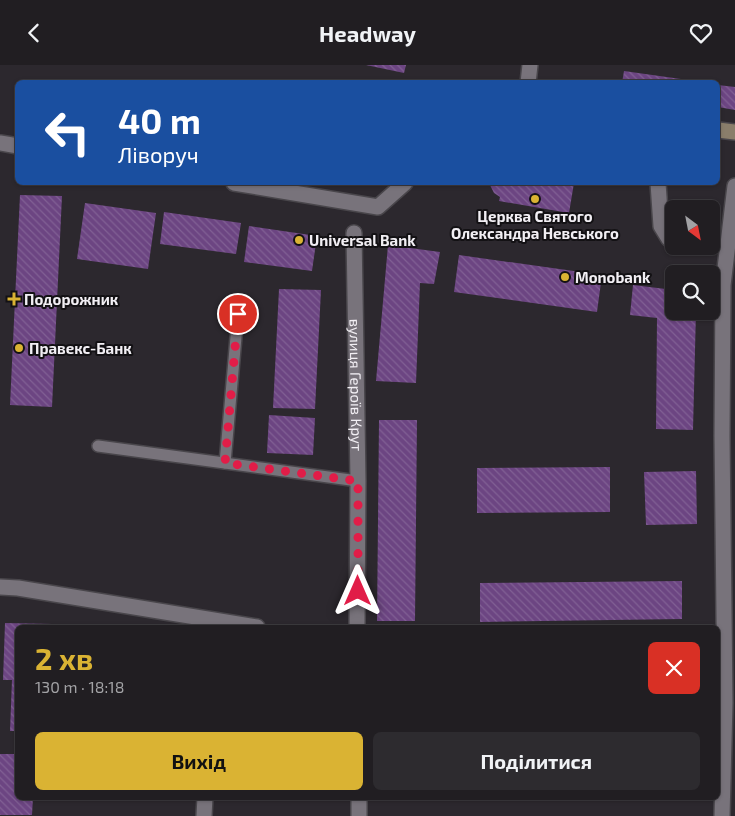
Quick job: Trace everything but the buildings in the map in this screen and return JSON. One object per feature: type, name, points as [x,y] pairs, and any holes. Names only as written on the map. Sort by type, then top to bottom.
[{"type":"street","points":[[528,80],[530,65]]},
{"type":"street","points":[[720,130],[735,132]]},
{"type":"street","points":[[0,143],[15,146]]},
{"type":"street","points":[[246,185],[378,207],[403,185]]},
{"type":"street","points":[[658,185],[661,226],[665,232]]},
{"type":"street","points":[[720,242],[735,186]]},
{"type":"street","name":"вулиця Героїв Крут","points":[[354,233],[358,625]]},
{"type":"street","points":[[720,255],[723,285],[728,436],[730,617],[721,703],[722,816]]},
{"type":"street","points":[[0,587],[18,588],[205,623],[231,625]]},
{"type":"street","points":[[204,800],[204,816]]},
{"type":"street","points":[[359,800],[359,816]]},
{"type":"lane","points":[[225,463],[238,314]]},
{"type":"lane","points":[[98,446],[358,481]]},
{"type":"place","name":"Церква Святого Олександра Невського","points":[[535,199]]},
{"type":"place","name":"Universal Bank","points":[[299,240]]},
{"type":"place","name":"Monobank","points":[[565,277]]},
{"type":"place","name":"Подорожник","points":[[14,299]]},
{"type":"place","name":"Правекс-Банк","points":[[19,348]]},
{"type":"route","points":[[238,314],[225,463],[358,481],[358,591]]}]
